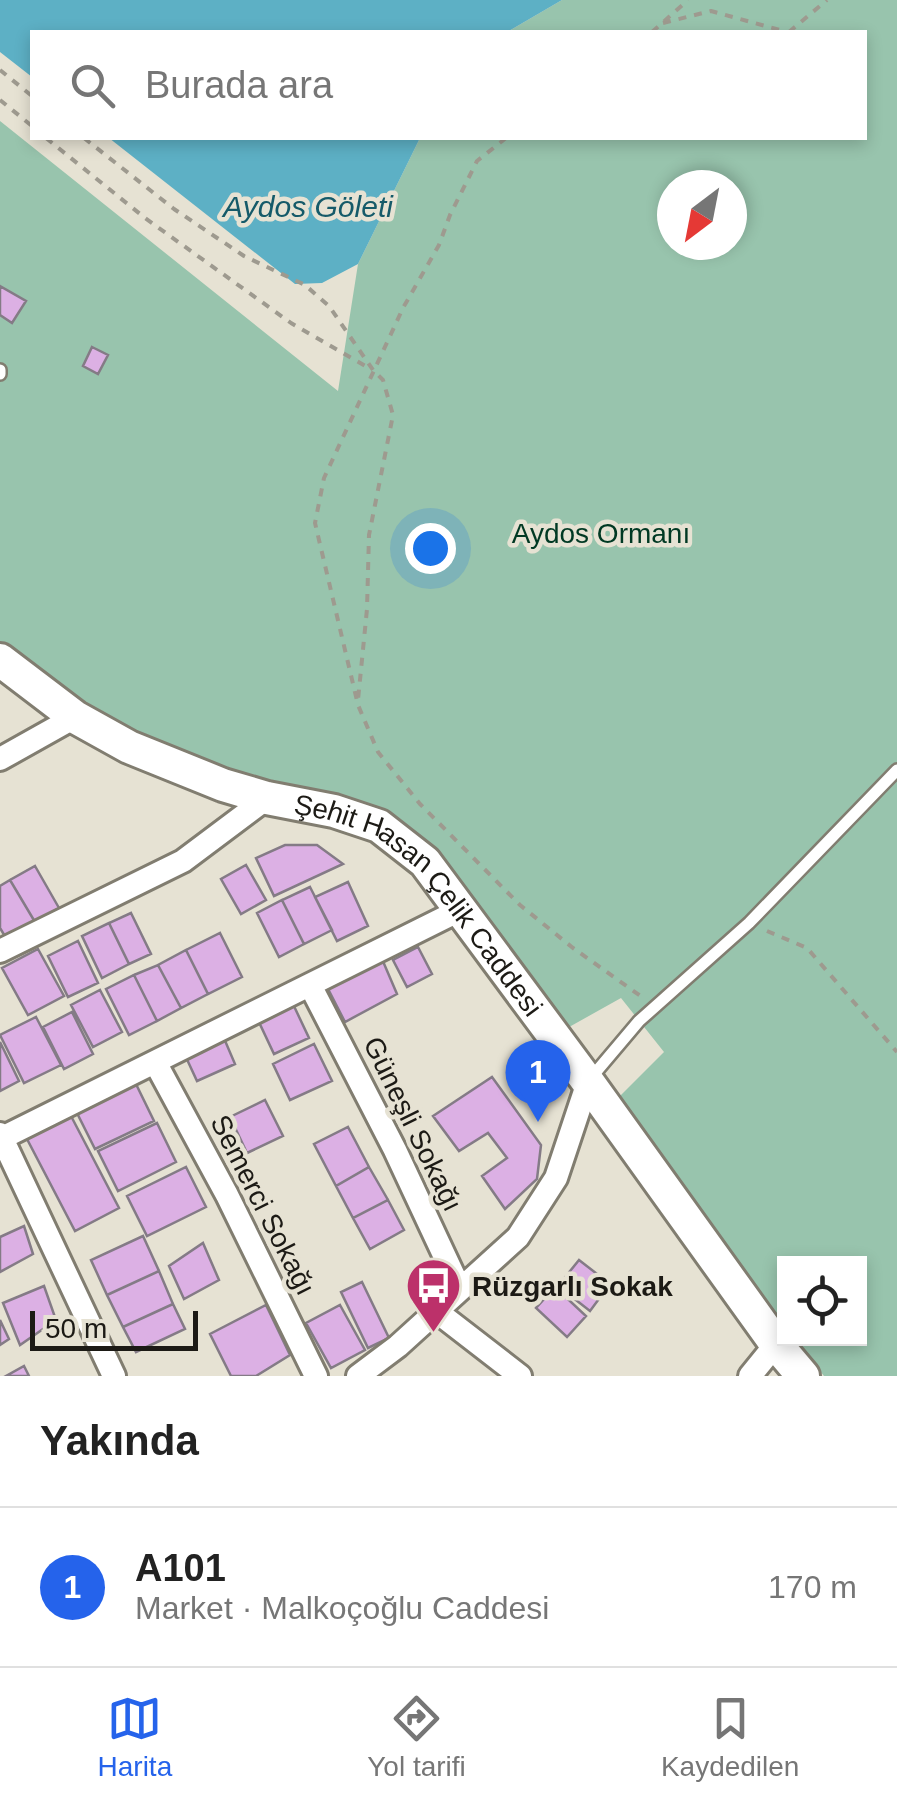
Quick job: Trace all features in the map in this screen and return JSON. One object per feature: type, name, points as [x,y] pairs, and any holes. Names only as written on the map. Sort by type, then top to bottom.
[{"type":"street","name":"Şehit Hasan Çelik Caddesi","points":[[0,660],[75,718],[129,747],[223,785],[380,826],[426,862],[803,1376]]},
{"type":"street","points":[[0,759],[75,718]]},
{"type":"street","points":[[0,952],[182,861],[267,798]]},
{"type":"street","points":[[114,1376],[1,1137],[460,910]]},
{"type":"street","name":"Güneşli Sokağı","points":[[310,985],[460,1290]]},
{"type":"street","name":"Semerci Sokağı","points":[[155,1062],[227,1195],[316,1376]]},
{"type":"street","points":[[358,1376],[398,1346],[518,1236],[556,1178],[588,1082]]},
{"type":"street","points":[[436,1311],[520,1376]]},
{"type":"street","points":[[750,1376],[776,1344]]},
{"type":"lane","points":[[588,1082],[639,1021],[749,923],[897,770]]},
{"type":"path","points":[[654,30],[688,0]]},
{"type":"path","points":[[790,30],[826,0]]},
{"type":"path","points":[[663,22],[711,11],[781,30]]},
{"type":"path","points":[[0,70],[30,94]]},
{"type":"path","points":[[0,100],[30,124]]},
{"type":"path","points":[[48,140],[145,218],[291,324],[374,370]]},
{"type":"path","points":[[86,140],[174,210],[244,256],[305,285],[329,306],[383,380],[393,416],[369,536],[358,705]]},
{"type":"path","points":[[503,140],[477,161],[439,245],[403,308],[324,478],[315,523],[358,705],[378,752],[432,816],[520,905],[655,1006]]},
{"type":"path","points":[[749,923],[807,948],[897,1052]]},
{"type":"green space","name":"Aydos Ormanı","points":[[562,0],[897,0],[897,1376],[824,1376],[800,1346],[867,1346],[867,1256],[777,1256],[777,1315],[614,1102],[664,1052],[621,998],[562,1031],[469,900],[383,808],[266,790],[97,719],[0,648],[0,121],[338,391],[358,264],[419,140],[867,140],[867,30],[510,30]]},
{"type":"water","points":[[0,0],[562,0],[510,30],[30,30],[30,75],[0,52]]},
{"type":"water","name":"Aydos Göleti","points":[[112,140],[419,140],[358,264],[322,283],[295,284]]},
{"type":"building","points":[[0,286],[26,301],[12,323],[0,315]]},
{"type":"building","points":[[92,347],[108,355],[98,374],[83,366]]},
{"type":"building","points":[[285,845],[317,845],[343,864],[274,896],[256,858]]},
{"type":"building","points":[[246,865],[266,900],[241,914],[221,879]]},
{"type":"building","points":[[35,866],[59,908],[35,922],[10,880]]},
{"type":"building","points":[[10,880],[35,922],[6,938],[0,928],[0,886]]},
{"type":"building","points":[[348,882],[368,926],[337,941],[315,897]]},
{"type":"building","points":[[310,887],[332,930],[304,944],[282,900]]},
{"type":"building","points":[[282,900],[304,944],[279,957],[257,913]]},
{"type":"building","points":[[131,913],[151,954],[129,964],[109,923]]},
{"type":"building","points":[[109,923],[129,964],[102,978],[82,936]]},
{"type":"building","points":[[220,933],[242,977],[208,994],[186,950]]},
{"type":"building","points":[[78,941],[98,983],[68,997],[48,956]]},
{"type":"building","points":[[418,947],[432,974],[407,987],[393,960]]},
{"type":"building","points":[[38,949],[64,996],[28,1015],[2,968]]},
{"type":"building","points":[[186,950],[208,994],[181,1008],[158,965]]},
{"type":"building","points":[[382,959],[397,994],[345,1022],[325,983]]},
{"type":"building","points":[[158,965],[181,1008],[157,1021],[134,975]]},
{"type":"building","points":[[134,975],[157,1021],[129,1035],[106,989]]},
{"type":"building","points":[[100,990],[122,1032],[93,1047],[71,1005]]},
{"type":"building","points":[[293,1004],[309,1038],[274,1054],[258,1020]]},
{"type":"building","points":[[72,1012],[93,1054],[64,1069],[43,1027]]},
{"type":"building","points":[[36,1017],[61,1065],[24,1083],[0,1035]]},
{"type":"building","points":[[223,1036],[235,1064],[197,1081],[184,1053]]},
{"type":"building","points":[[0,1042],[19,1081],[0,1091]]},
{"type":"building","points":[[314,1044],[332,1081],[290,1100],[273,1064]]},
{"type":"building","points":[[492,1077],[541,1145],[537,1179],[505,1209],[482,1176],[507,1158],[488,1133],[459,1151],[433,1116]]},
{"type":"building","points":[[134,1080],[154,1121],[95,1149],[75,1109]]},
{"type":"building","points":[[265,1100],[283,1136],[247,1153],[230,1117]]},
{"type":"building","points":[[71,1116],[119,1208],[75,1231],[27,1139]]},
{"type":"building","points":[[157,1123],[176,1162],[118,1191],[98,1151]]},
{"type":"building","points":[[348,1127],[369,1167],[336,1186],[314,1144]]},
{"type":"building","points":[[186,1167],[206,1207],[147,1236],[127,1196]]},
{"type":"building","points":[[369,1167],[388,1200],[353,1218],[336,1186]]},
{"type":"building","points":[[388,1200],[404,1230],[370,1249],[353,1218]]},
{"type":"building","points":[[24,1226],[33,1254],[0,1272],[0,1237]]},
{"type":"building","points":[[143,1236],[159,1271],[107,1295],[91,1260]]},
{"type":"building","points":[[203,1243],[219,1280],[184,1299],[169,1266]]},
{"type":"building","points":[[579,1260],[610,1284],[590,1311],[558,1286]]},
{"type":"building","points":[[159,1271],[173,1304],[123,1327],[107,1295]]},
{"type":"building","points":[[362,1282],[389,1338],[368,1348],[341,1292]]},
{"type":"building","points":[[44,1286],[56,1320],[20,1345],[3,1303]]},
{"type":"building","points":[[555,1287],[586,1316],[567,1337],[536,1308]]},
{"type":"building","points":[[173,1304],[185,1329],[136,1352],[123,1327]]},
{"type":"building","points":[[266,1305],[290,1355],[256,1376],[231,1376],[210,1334]]},
{"type":"building","points":[[340,1305],[365,1350],[331,1368],[306,1323]]},
{"type":"building","points":[[0,1320],[9,1339],[0,1345]]},
{"type":"building","points":[[24,1366],[29,1376],[6,1376]]},
{"type":"place","name":"A101","points":[[538,1122]]},
{"type":"place","name":"Rüzgarlı Sokak","points":[[433,1335]]}]
